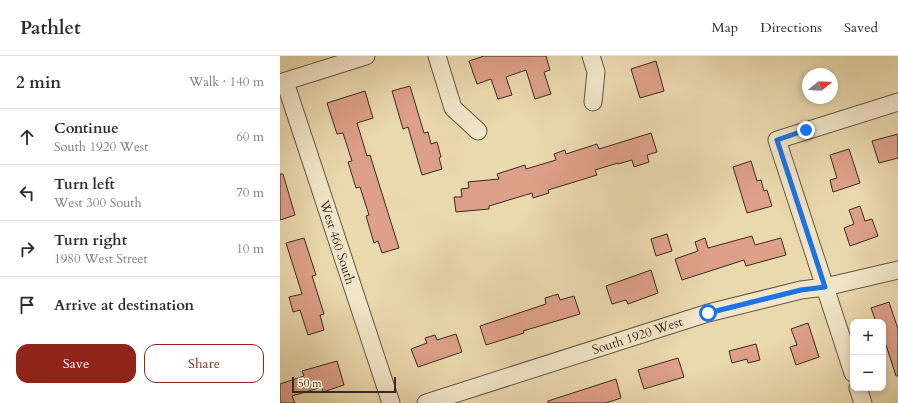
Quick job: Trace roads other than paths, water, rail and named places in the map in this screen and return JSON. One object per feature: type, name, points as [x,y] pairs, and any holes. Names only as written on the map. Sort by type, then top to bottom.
[{"type":"street","points":[[283,82],[366,56]]},
{"type":"street","points":[[436,56],[453,108],[478,131]]},
{"type":"street","points":[[591,56],[596,72],[592,102]]},
{"type":"street","name":"West 460 South","points":[[283,82],[391,403]]},
{"type":"street","points":[[850,364],[777,140],[898,102]]},
{"type":"street","name":"South 1920 West","points":[[426,403],[471,396],[708,313],[801,290],[825,287],[898,270]]},
{"type":"street","points":[[859,391],[863,403]]}]
